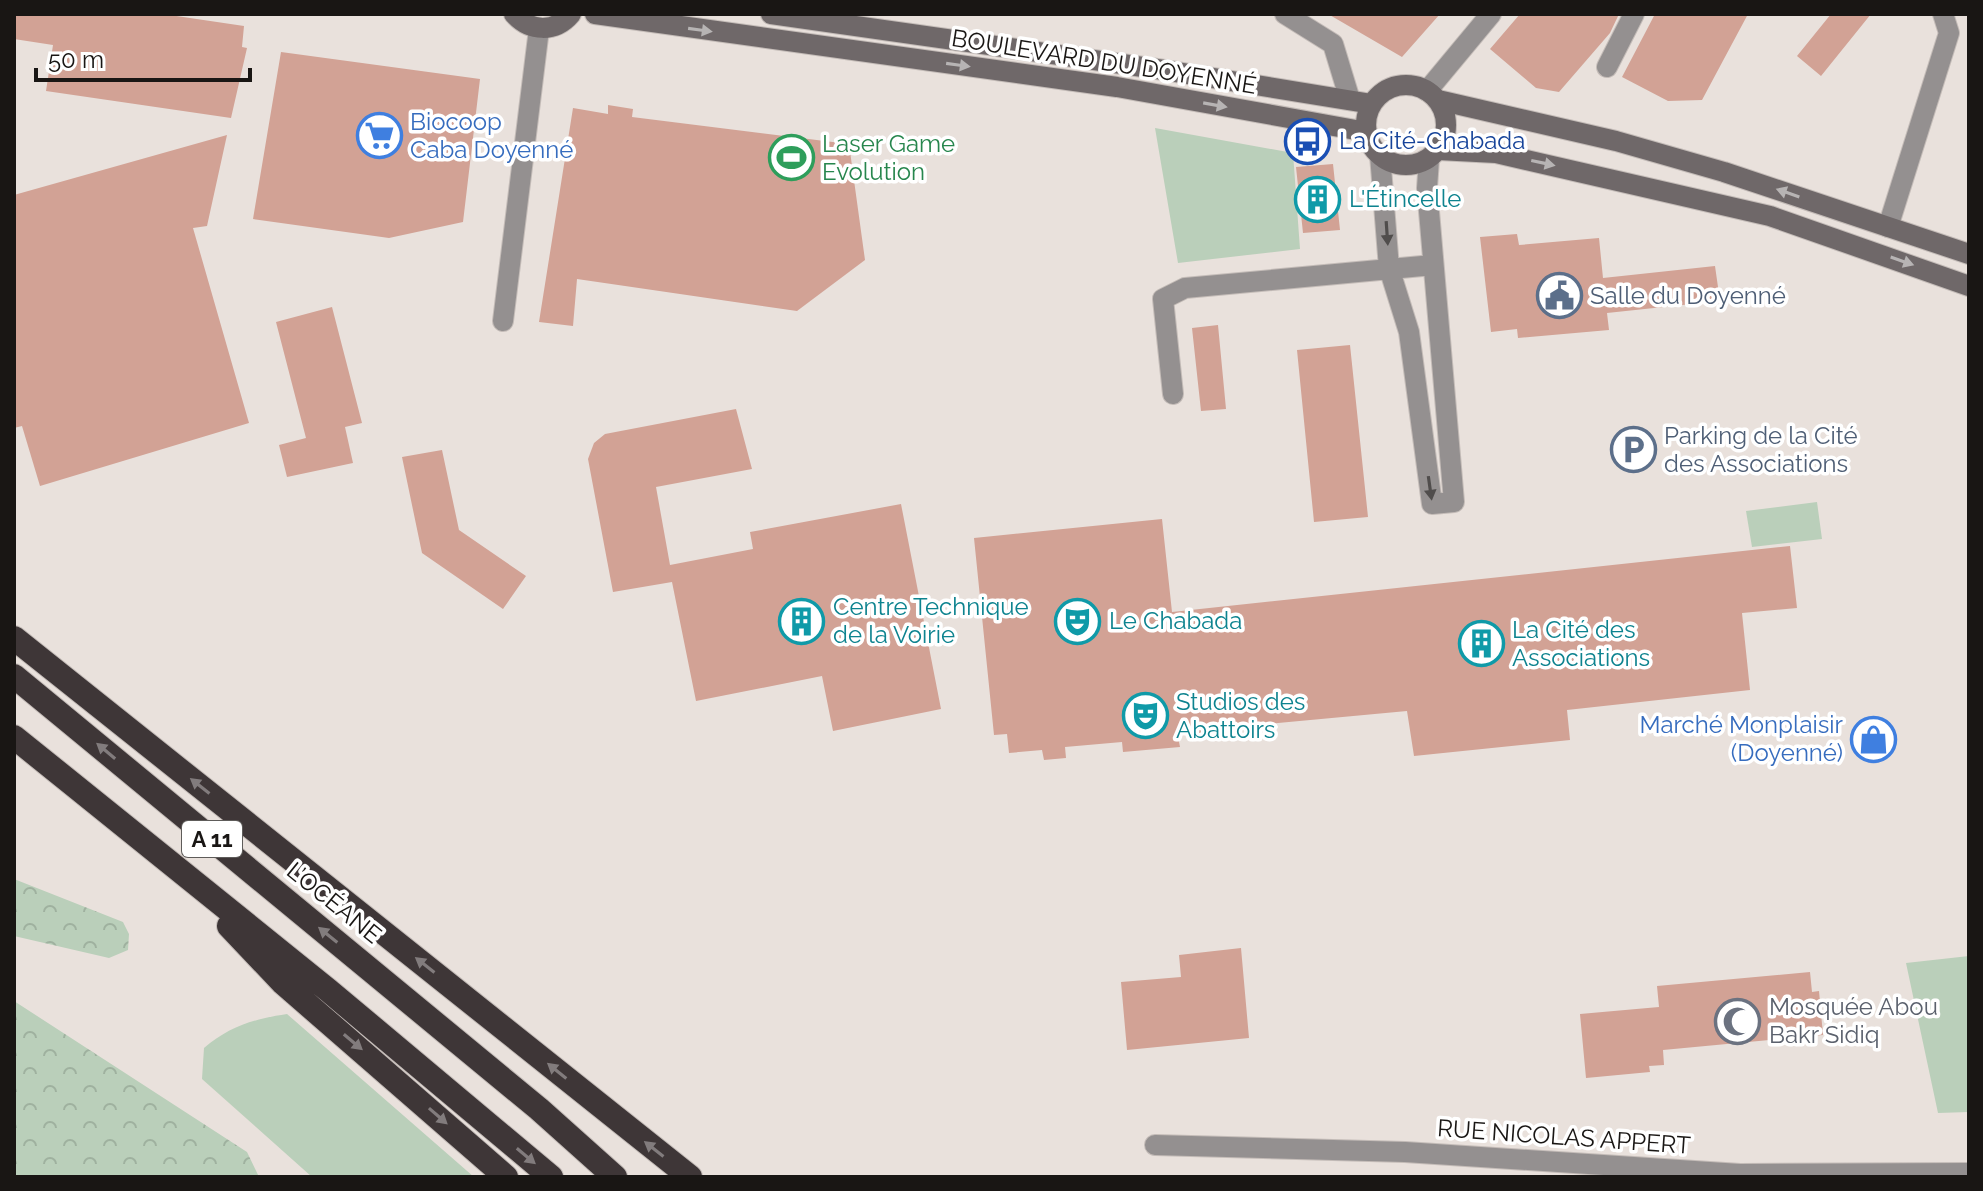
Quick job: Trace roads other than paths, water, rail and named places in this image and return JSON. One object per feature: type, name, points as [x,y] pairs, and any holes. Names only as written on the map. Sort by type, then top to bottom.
[{"type":"highway","points":[[14,638],[690,1177]]},
{"type":"highway","name":"L’OCÉANE","points":[[14,676],[539,1109],[615,1177]]},
{"type":"highway","name":"A 11","points":[[14,737],[328,990],[551,1177]]},
{"type":"highway","points":[[165,858],[283,983],[380,1064],[506,1177]]},
{"type":"main road","points":[[514,14],[522,23],[539,29],[559,25],[571,14]]},
{"type":"main road","name":"BOULEVARD DU DOYENNÉ","points":[[595,14],[1117,87],[1367,132]]},
{"type":"main road","name":"BOULEVARD DU DOYENNÉ","points":[[771,14],[1372,104]]},
{"type":"main road","points":[[1969,254],[1724,172],[1616,141],[1432,96],[1403,85],[1391,88],[1372,104],[1367,132],[1380,155],[1404,166],[1434,154],[1496,153],[1770,216],[1969,286]]},
{"type":"main road","points":[[1432,96],[1443,109],[1446,130],[1434,154]]},
{"type":"main road","points":[[1770,216],[1814,218],[1878,237],[1888,227]]},
{"type":"street","points":[[1285,14],[1333,44],[1350,100]]},
{"type":"street","points":[[1432,96],[1491,14]]},
{"type":"street","points":[[1607,67],[1634,14]]},
{"type":"street","points":[[1888,227],[1949,33],[1943,14]]},
{"type":"street","points":[[503,321],[539,29]]},
{"type":"street","points":[[1380,155],[1389,268],[1409,332],[1432,504],[1454,502],[1427,188],[1434,154]]},
{"type":"street","points":[[1173,394],[1163,299],[1185,288],[1433,265]]},
{"type":"street","points":[[1416,384],[1445,380]]},
{"type":"street","name":"RUE NICOLAS APPERT","points":[[1155,1145],[1405,1152],[1740,1174],[1969,1173]]},
{"type":"place","name":"Biocoop Caba Doyenné","points":[[379,136]]},
{"type":"place","name":"La Cité-Chabada","points":[[1308,141]]},
{"type":"place","name":"Laser Game Evolution","points":[[791,158]]},
{"type":"place","name":"L'Étincelle","points":[[1318,199]]},
{"type":"place","name":"Salle du Doyenné","points":[[1559,296]]},
{"type":"place","name":"Parking de la Cité des Associations","points":[[1633,450]]},
{"type":"place","name":"Centre Technique de la Voirie","points":[[802,621]]},
{"type":"place","name":"Le Chabada","points":[[1078,621]]},
{"type":"place","name":"La Cité des Associations","points":[[1481,644]]},
{"type":"place","name":"Studios des Abattoirs","points":[[1145,716]]},
{"type":"place","name":"Marché Monplaisir (Doyenné)","points":[[1874,739]]},
{"type":"place","name":"Mosquée Abou Bakr Sidiq","points":[[1738,1021]]}]
